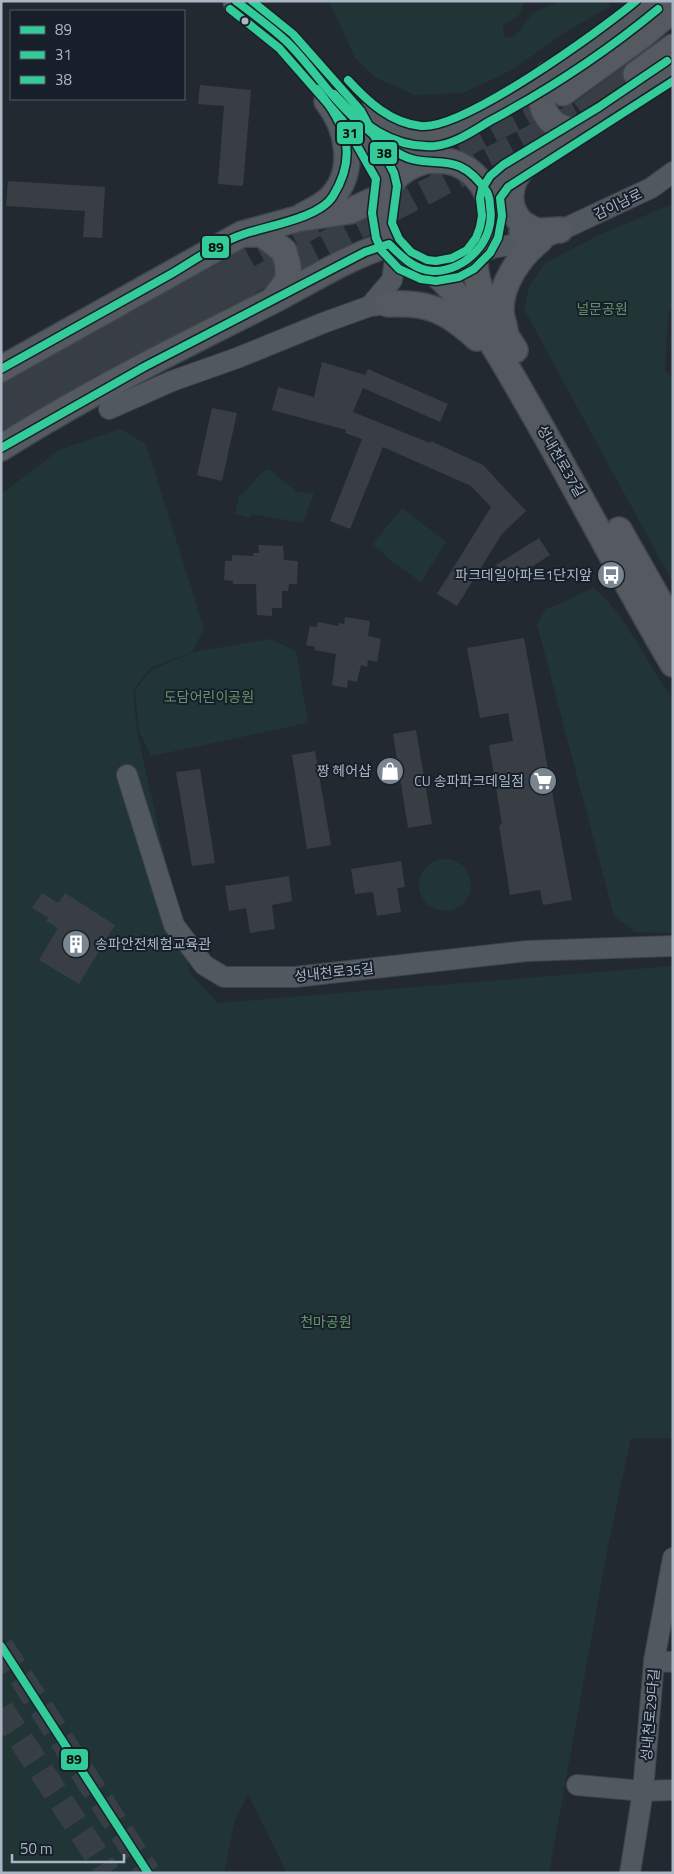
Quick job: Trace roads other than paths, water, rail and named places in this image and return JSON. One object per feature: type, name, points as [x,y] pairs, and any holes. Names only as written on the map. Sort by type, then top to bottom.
[{"type":"main road","points":[[236,1],[286,42],[352,116],[365,124],[391,147],[406,158],[458,164],[473,174],[485,189],[490,205],[499,220],[513,230],[546,234]]},
{"type":"main road","points":[[638,5],[556,84],[542,84],[540,94],[543,108],[550,120],[562,130],[673,69]]},
{"type":"main road","points":[[286,42],[317,59],[356,105],[377,121],[397,130],[420,136],[436,136],[458,128],[504,104],[556,84],[643,35],[673,9]]},
{"type":"main road","points":[[286,42],[310,80],[331,107],[343,129],[348,160],[332,197],[324,205],[297,219]]},
{"type":"main road","points":[[546,234],[521,222],[514,211],[510,195],[512,184],[521,169],[673,47]]},
{"type":"main road","points":[[1,368],[242,234],[297,219],[350,211],[386,193],[395,179],[405,170],[435,160],[458,147],[504,104]]},
{"type":"main road","points":[[352,116],[356,129],[377,159],[385,177],[386,193],[382,209],[382,223],[392,248],[410,264],[429,270],[455,268],[476,254],[490,229],[490,205],[493,190],[509,172],[542,152]]},
{"type":"main road","points":[[242,234],[262,234],[284,251],[288,266],[288,280],[274,300]]},
{"type":"main road","points":[[506,335],[501,311],[509,279],[526,252],[546,234]]},
{"type":"main road","points":[[1,448],[144,367],[274,300],[332,267],[365,252],[392,248]]},
{"type":"main road","name":"성내천로37길","points":[[476,254],[474,268],[478,285],[614,539],[673,664]]},
{"type":"main road","points":[[379,305],[405,291],[429,270]]},
{"type":"main road","name":"성내천로37길","points":[[429,270],[461,298],[508,368],[614,539],[673,625]]},
{"type":"main road","points":[[379,305],[420,304],[438,308],[461,323],[508,368]]},
{"type":"street","name":"감이남로","points":[[476,254],[546,234],[652,188],[673,172]]},
{"type":"street","points":[[108,409],[172,381],[237,358],[323,322],[379,305],[392,280],[392,248]]},
{"type":"street","name":"성내천로35길","points":[[127,775],[174,925],[204,965],[224,977],[295,977],[527,951],[673,946]]},
{"type":"street","name":"성내천로29다길","points":[[630,1873],[663,1661],[673,1558]]},
{"type":"street","points":[[576,1785],[643,1791],[673,1790]]},
{"type":"tunnel","points":[[426,165],[561,94]]},
{"type":"tunnel","points":[[1,423],[32,403],[264,275],[580,113]]},
{"type":"tunnel","points":[[1,396],[16,385],[331,216]]},
{"type":"tunnel","points":[[1,1646],[148,1873]]},
{"type":"tunnel","points":[[1,1709],[108,1873]]},
{"type":"place","name":"파크데일아파트1단지앞","points":[[611,575]]},
{"type":"place","name":"짱 헤어샵","points":[[390,771]]},
{"type":"place","name":"CU 송파파크데일점","points":[[543,781]]},
{"type":"place","name":"송파안전체험교육관","points":[[76,944]]},
{"type":"park label","name":"널문공원","points":[[602,309]]},
{"type":"park label","name":"도담어린이공원","points":[[209,697]]},
{"type":"park label","name":"천마공원","points":[[326,1322]]}]
